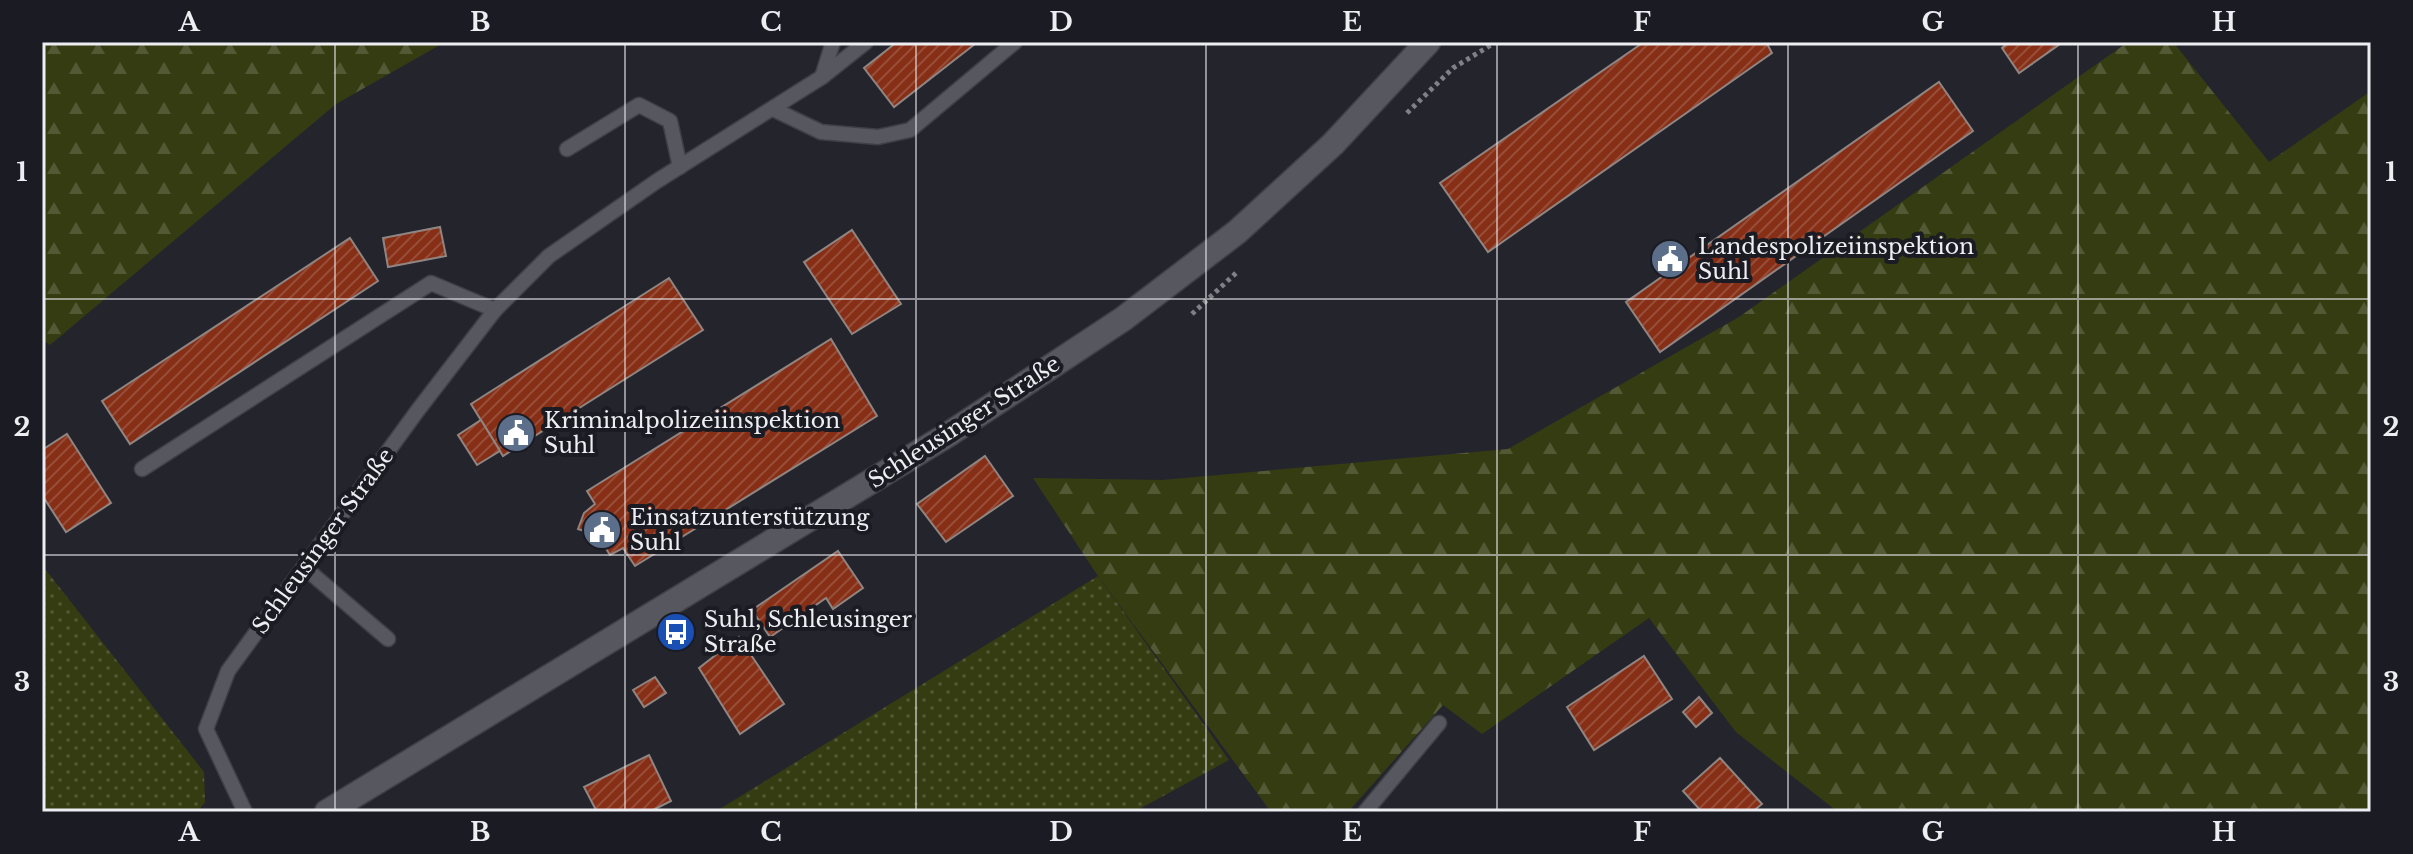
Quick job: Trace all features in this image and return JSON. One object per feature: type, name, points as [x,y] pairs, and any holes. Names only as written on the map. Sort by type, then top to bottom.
[{"type":"main road","name":"Schleusinger Straße","points":[[327,812],[949,434],[1123,319],[1237,232],[1333,144],[1428,42]]},
{"type":"lane","points":[[822,77],[833,42]]},
{"type":"lane","name":"Schleusinger Straße","points":[[245,812],[206,729],[228,671],[495,310],[549,256],[680,167],[822,77],[866,42]]},
{"type":"lane","points":[[773,109],[821,132],[878,137],[910,130],[1015,42]]},
{"type":"lane","points":[[567,149],[639,105],[670,121],[680,167]]},
{"type":"lane","points":[[142,469],[431,283],[495,310]]},
{"type":"lane","points":[[305,568],[388,639]]},
{"type":"lane","points":[[1365,812],[1439,723]]},
{"type":"green space","points":[[42,42],[445,42],[336,104],[50,345],[42,340]]},
{"type":"green space","points":[[2128,42],[2173,42],[2269,162],[2371,91],[2371,812],[1838,812],[1736,732],[1649,618],[1482,734],[1443,705],[1348,812],[1271,812],[1098,576],[1033,478],[1162,480],[1508,449],[1739,317]]},
{"type":"green space","points":[[42,565],[204,772],[205,802],[197,812],[42,809]]},
{"type":"green space","points":[[1098,576],[1229,760],[1134,812],[715,812]]},
{"type":"building","points":[[897,42],[975,44],[894,107],[864,68]]},
{"type":"building","points":[[1644,42],[1766,42],[1772,53],[1488,252],[1440,183]]},
{"type":"building","points":[[2009,42],[2063,42],[2019,73],[2002,48]]},
{"type":"building","points":[[1939,82],[1973,131],[1660,352],[1626,302]]},
{"type":"building","points":[[440,227],[446,256],[388,267],[383,238]]},
{"type":"building","points":[[852,230],[901,304],[852,334],[804,262]]},
{"type":"building","points":[[350,238],[378,281],[130,444],[102,401]]},
{"type":"building","points":[[669,278],[703,330],[503,456],[471,404]]},
{"type":"building","points":[[831,339],[877,416],[635,566],[623,548],[610,555],[605,547],[594,543],[588,532],[578,529],[584,513],[595,504],[587,491]]},
{"type":"building","points":[[481,420],[500,451],[477,465],[458,435]]},
{"type":"building","points":[[67,434],[111,503],[66,532],[42,495],[42,450]]},
{"type":"building","points":[[985,456],[1013,496],[946,542],[917,504]]},
{"type":"building","points":[[838,551],[863,588],[833,609],[826,598],[770,637],[752,610]]},
{"type":"building","points":[[739,637],[784,704],[740,734],[699,668]]},
{"type":"building","points":[[1644,656],[1672,699],[1594,750],[1567,707]]},
{"type":"building","points":[[655,677],[666,693],[644,707],[633,690]]},
{"type":"building","points":[[1699,697],[1712,713],[1696,727],[1683,712]]},
{"type":"building","points":[[649,755],[671,801],[649,812],[597,812],[584,787]]},
{"type":"building","points":[[1720,758],[1762,804],[1752,812],[1702,812],[1683,791]]},
{"type":"place","name":"Landespolizeiinspektion Suhl","points":[[1670,259]]},
{"type":"place","name":"Kriminalpolizeiinspektion Suhl","points":[[516,433]]},
{"type":"place","name":"Einsatzunterstützung Suhl","points":[[602,530]]},
{"type":"place","name":"Suhl, Schleusinger Straße","points":[[676,632]]}]
